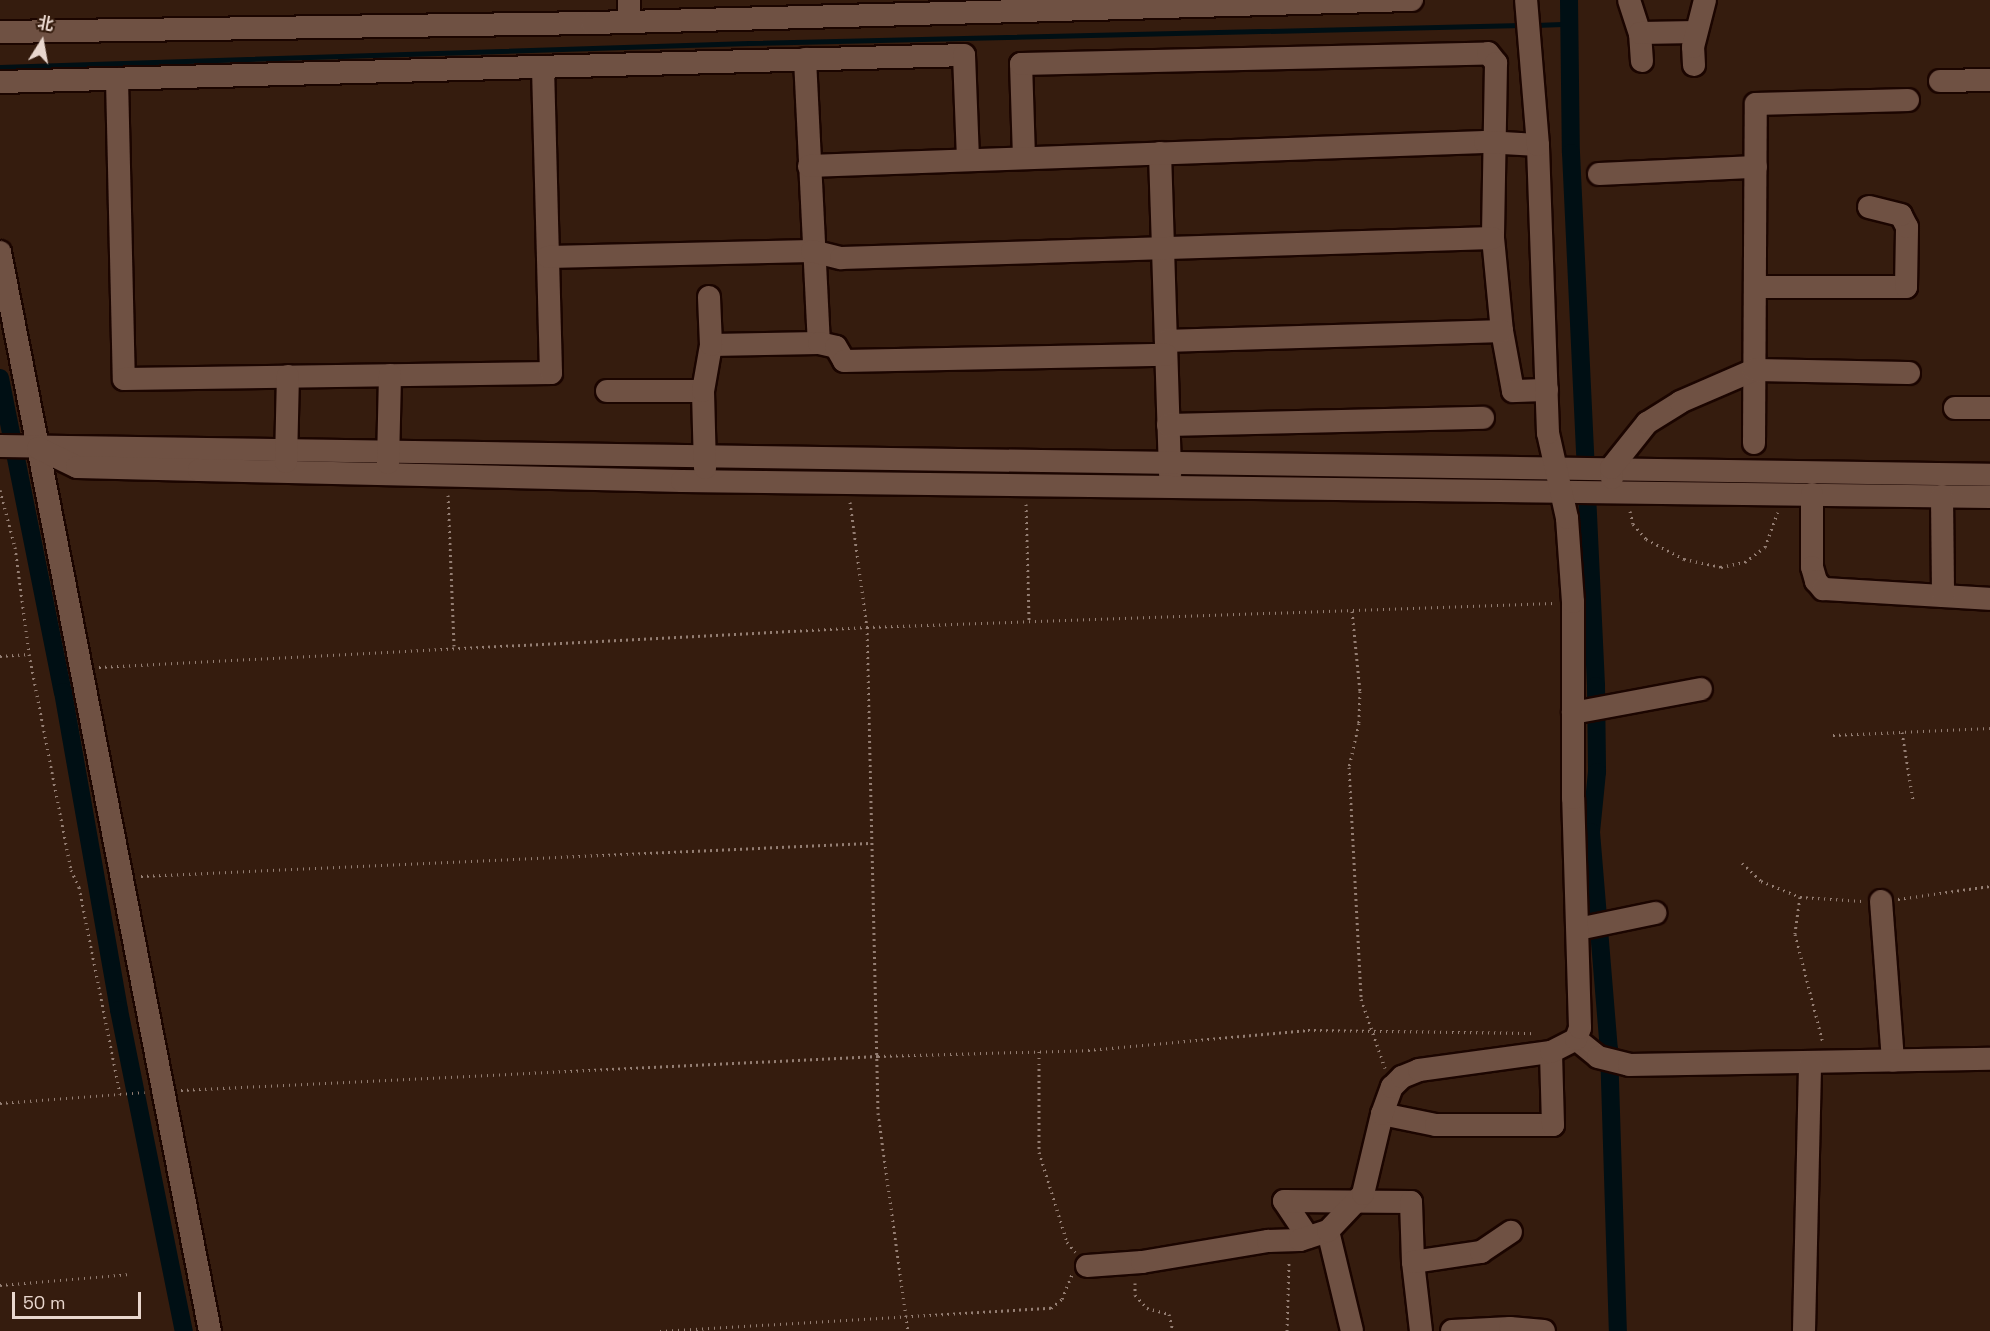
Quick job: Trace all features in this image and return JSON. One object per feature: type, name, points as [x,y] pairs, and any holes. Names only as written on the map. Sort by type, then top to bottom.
[{"type":"street","points":[[0,32],[629,11],[1412,0]]},
{"type":"street","points":[[1629,0],[1640,33],[1642,61]]},
{"type":"street","points":[[1694,65],[1696,32],[1706,0]]},
{"type":"street","points":[[1528,17],[1538,145],[1547,390],[1570,491],[1579,712],[1583,928],[1581,1012],[1576,1039]]},
{"type":"street","points":[[1640,33],[1696,32]]},
{"type":"street","points":[[1024,158],[1021,64],[1419,52],[1488,53],[1496,63],[1493,238],[1502,331],[1513,391],[1547,390]]},
{"type":"street","points":[[0,82],[964,55],[968,160]]},
{"type":"street","points":[[806,59],[812,251],[819,343]]},
{"type":"street","points":[[117,79],[124,378],[552,373],[543,67]]},
{"type":"street","points":[[1940,81],[1990,80]]},
{"type":"street","points":[[1754,443],[1756,104],[1908,100]]},
{"type":"street","points":[[809,166],[1160,153],[1496,144],[1538,145]]},
{"type":"street","points":[[1160,153],[1170,486]]},
{"type":"street","points":[[1599,174],[1756,167]]},
{"type":"street","points":[[1755,287],[1906,287],[1907,227],[1901,215],[1869,207]]},
{"type":"street","points":[[548,257],[812,251],[841,258],[1493,238]]},
{"type":"street","points":[[0,252],[82,668],[160,1090],[210,1331]]},
{"type":"street","points":[[705,481],[703,391],[711,345],[710,297]]},
{"type":"street","points":[[711,345],[819,343],[836,347],[844,361],[1502,331]]},
{"type":"street","points":[[1605,468],[1647,423],[1680,402],[1754,370],[1909,373]]},
{"type":"street","points":[[388,474],[390,375]]},
{"type":"street","points":[[285,472],[288,376]]},
{"type":"street","points":[[607,391],[703,391]]},
{"type":"street","points":[[1955,408],[1990,408]]},
{"type":"street","points":[[1168,425],[1483,418]]},
{"type":"street","points":[[0,446],[1990,475]]},
{"type":"street","points":[[38,448],[77,466],[285,472],[705,481],[1990,497]]},
{"type":"street","points":[[1605,468],[1613,492]]},
{"type":"street","points":[[1812,494],[1812,567],[1816,581],[1823,589],[1990,599]]},
{"type":"street","points":[[1942,496],[1943,596]]},
{"type":"street","points":[[1579,712],[1701,689]]},
{"type":"street","points":[[1881,901],[1893,1061]]},
{"type":"street","points":[[1583,928],[1655,913]]},
{"type":"street","points":[[1576,1039],[1598,1057],[1629,1065],[1990,1059]]},
{"type":"street","points":[[1087,1266],[1134,1263],[1306,1237],[1359,1199],[1382,1114],[1392,1087],[1402,1077],[1419,1070],[1551,1052],[1576,1039]]},
{"type":"street","points":[[1382,1114],[1436,1125],[1552,1125],[1551,1052]]},
{"type":"street","points":[[1804,1331],[1818,1063]]},
{"type":"street","points":[[1352,1331],[1306,1237],[1284,1201],[1359,1199],[1411,1202],[1413,1262],[1421,1331]]},
{"type":"street","points":[[1413,1262],[1481,1252],[1511,1232]]},
{"type":"street","points":[[1452,1331],[1510,1328],[1544,1331]]},
{"type":"path","points":[[447,475],[454,646]]},
{"type":"path","points":[[849,482],[851,519],[867,627],[869,843],[878,1056],[878,1113],[908,1331]]},
{"type":"path","points":[[1026,484],[1029,622]]},
{"type":"path","points":[[0,490],[15,548],[29,654],[70,870],[79,888],[120,1094]]},
{"type":"path","points":[[1613,492],[1633,524],[1646,539],[1684,560],[1721,567],[1745,562],[1764,547],[1774,530],[1782,494]]},
{"type":"path","points":[[82,668],[454,646],[867,627],[1573,602]]},
{"type":"path","points":[[1353,611],[1360,691],[1359,723],[1349,767],[1351,822],[1355,842],[1361,999],[1392,1087]]},
{"type":"path","points":[[0,656],[29,654]]},
{"type":"path","points":[[1833,735],[1990,728]]},
{"type":"path","points":[[1902,732],[1912,800]]},
{"type":"path","points":[[121,877],[869,843]]},
{"type":"path","points":[[1742,863],[1761,881],[1800,897],[1881,901],[1990,886]]},
{"type":"path","points":[[1800,897],[1795,934],[1818,1063]]},
{"type":"path","points":[[0,1103],[160,1090],[878,1056],[1039,1051],[1258,1032],[1371,1030],[1539,1033]]},
{"type":"path","points":[[660,1331],[905,1314],[1051,1308],[1062,1299],[1074,1272],[1087,1266],[1067,1242],[1051,1179],[1039,1152],[1039,1051]]},
{"type":"path","points":[[1287,1331],[1306,1237]]},
{"type":"path","points":[[1134,1263],[1136,1295],[1147,1308],[1169,1314],[1173,1331]]},
{"type":"path","points":[[0,1284],[130,1274]]},
{"type":"waterway","points":[[1569,0],[1571,153],[1596,686],[1597,772],[1591,832],[1609,1049],[1618,1331]]},
{"type":"waterway","points":[[1535,25],[1569,24]]},
{"type":"waterway","points":[[0,67],[749,43],[1522,25]]},
{"type":"waterway","points":[[0,378],[63,692],[119,1010],[184,1331]]}]
